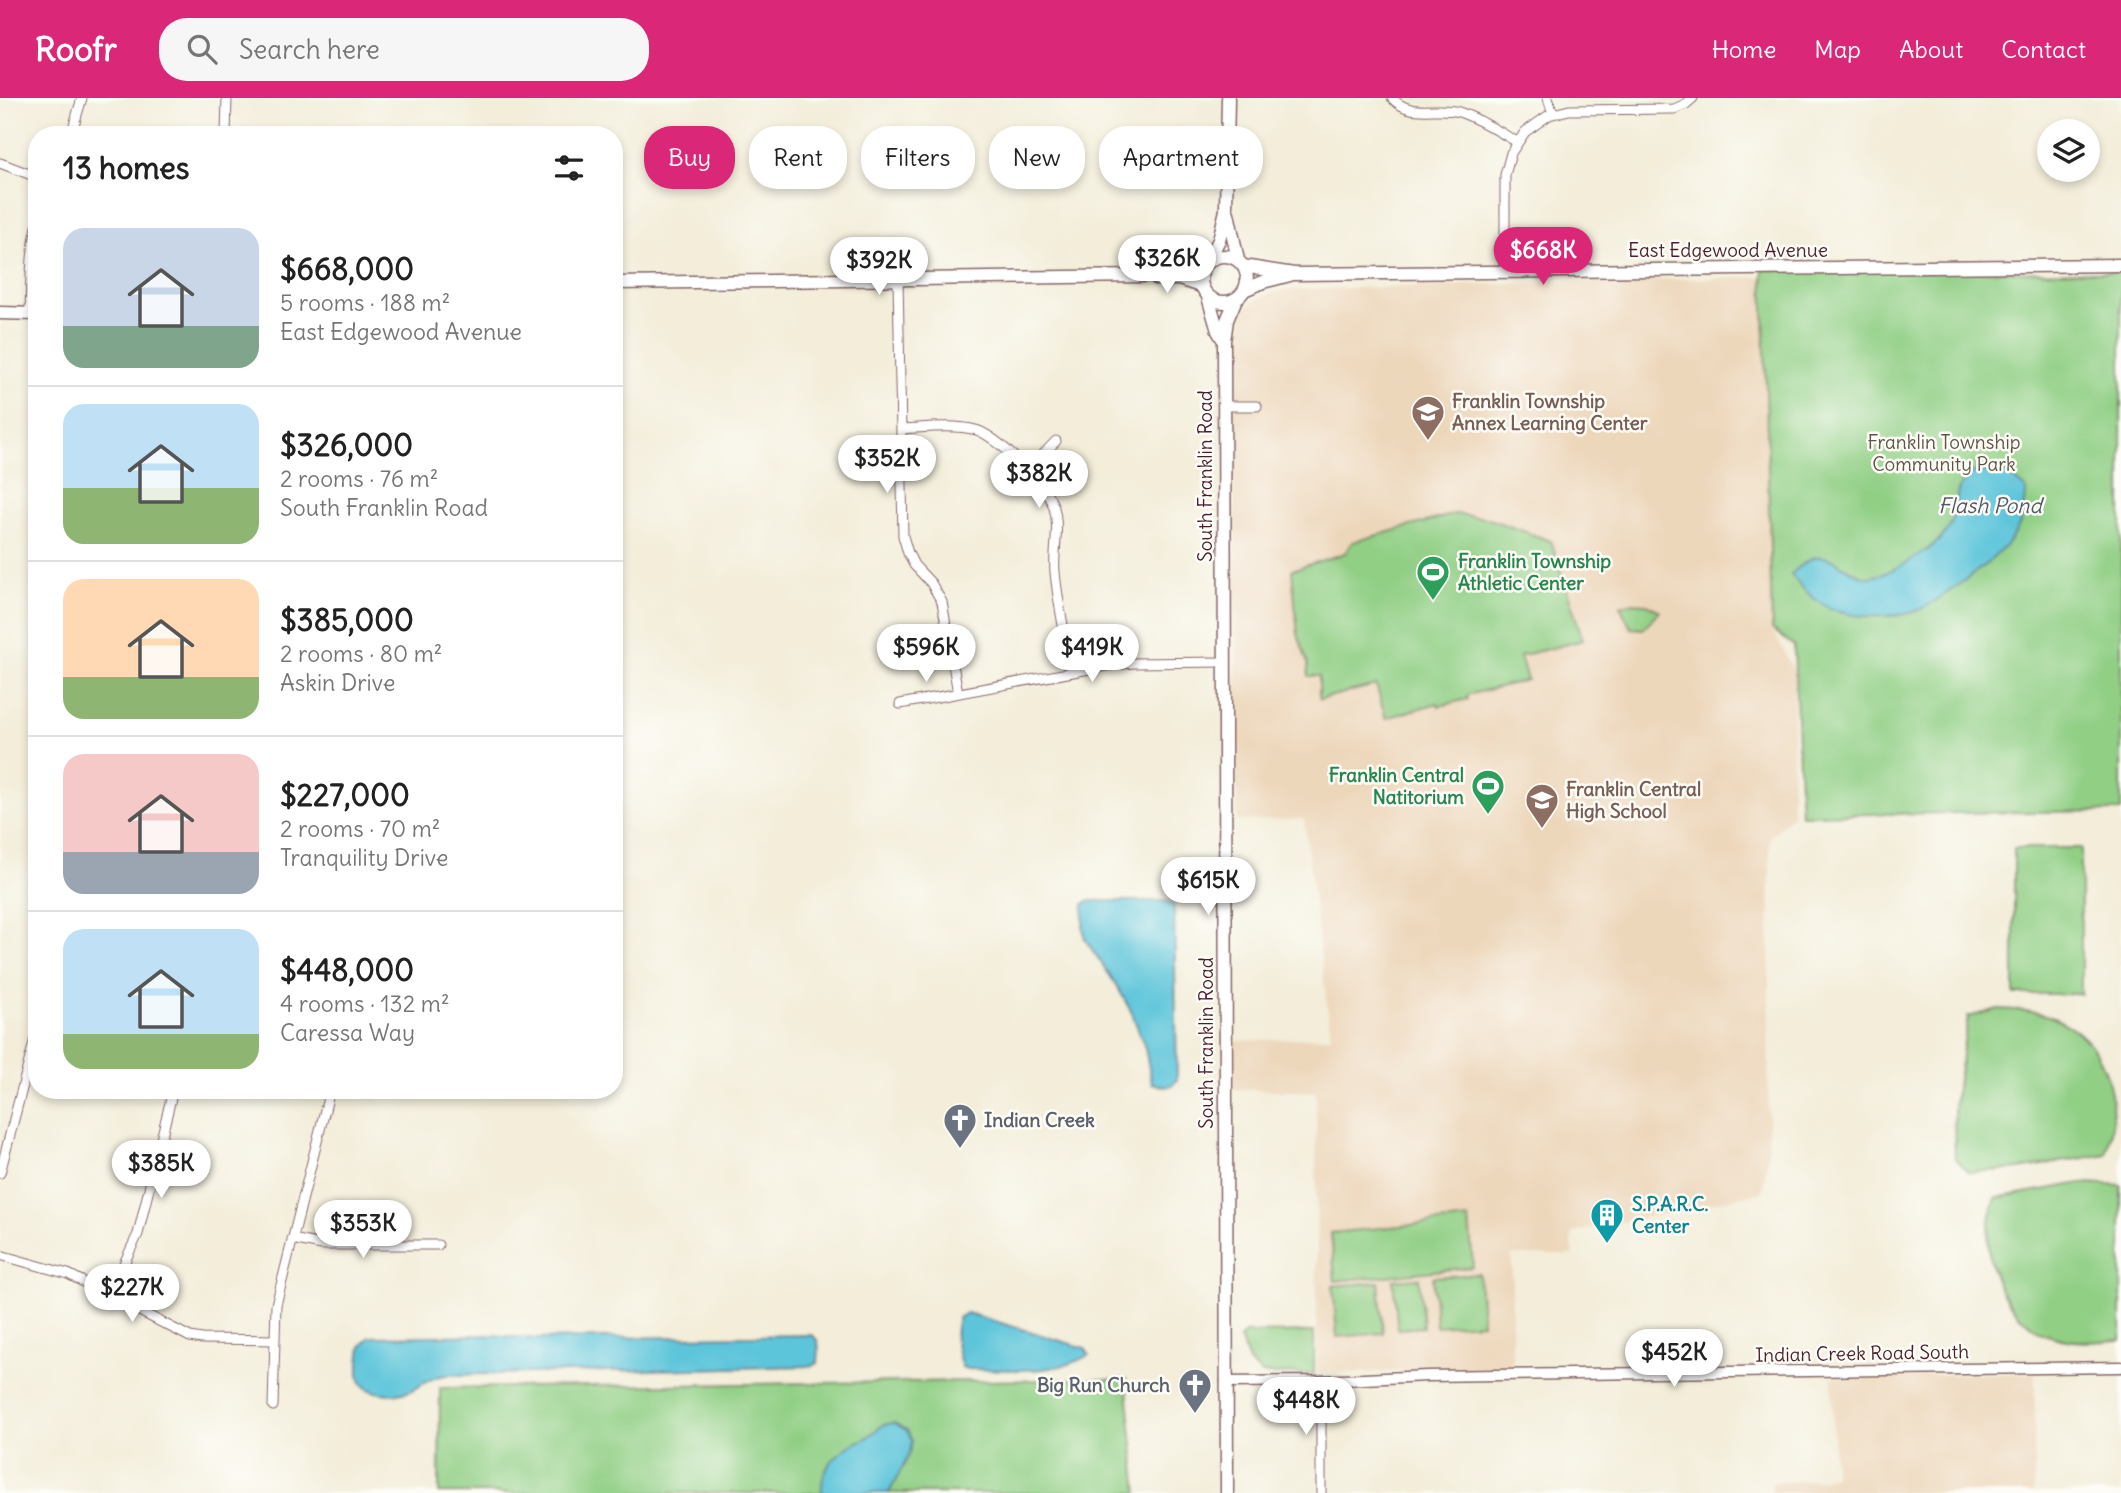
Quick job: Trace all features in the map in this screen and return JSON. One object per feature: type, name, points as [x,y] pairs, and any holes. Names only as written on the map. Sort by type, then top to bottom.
[{"type":"main road","points":[[1205,291],[1201,274],[1220,236],[1226,210],[1228,98]]},
{"type":"main road","points":[[1226,210],[1230,216],[1232,240],[1247,278],[1240,295]]},
{"type":"main road","points":[[623,283],[1143,276],[1205,264],[1222,256],[1241,263],[1294,274]]},
{"type":"main road","name":"East Edgewood Avenue","points":[[1294,274],[2121,265]]},
{"type":"main road","points":[[1143,276],[1153,279],[1179,279],[1205,291],[1219,302],[1267,281],[1294,274]]},
{"type":"main road","name":"South Franklin Road","points":[[1205,291],[1224,341]]},
{"type":"main road","name":"South Franklin Road","points":[[1227,1493],[1224,341],[1227,320],[1240,295]]},
{"type":"main road","points":[[0,313],[28,314]]},
{"type":"street","points":[[74,126],[82,98]]},
{"type":"street","points":[[226,126],[227,98]]},
{"type":"street","points":[[1392,98],[1409,110],[1455,111],[1476,118],[1517,142]]},
{"type":"street","points":[[1548,98],[1553,114]]},
{"type":"street","points":[[1505,271],[1505,175],[1509,157],[1517,142],[1531,126],[1553,114],[1569,110],[1674,109],[1693,98]]},
{"type":"street","points":[[0,163],[28,174]]},
{"type":"street","points":[[898,280],[904,541],[915,565],[932,583],[942,602],[958,693]]},
{"type":"street","points":[[1224,406],[1257,406]]},
{"type":"street","points":[[901,429],[974,429],[993,439],[1047,493],[1055,508],[1056,579],[1072,672]]},
{"type":"street","points":[[1027,471],[1056,441]]},
{"type":"street","points":[[900,704],[1134,663],[1224,662]]},
{"type":"street","points":[[0,1173],[28,1066]]},
{"type":"street","points":[[109,1295],[138,1234],[171,1099]]},
{"type":"street","points":[[274,1406],[276,1305],[328,1099]]},
{"type":"street","points":[[292,1238],[321,1245],[438,1245]]},
{"type":"street","points":[[0,1255],[59,1270],[190,1337],[274,1340]]},
{"type":"street","name":"Indian Creek Road South","points":[[1226,1381],[2121,1367]]},
{"type":"street","points":[[1321,1381],[1321,1493]]},
{"type":"shaded area","name":"Franklin Central High School","points":[[1763,277],[1772,629],[1794,671],[1794,813],[1770,838],[1768,1158],[1762,1192],[1572,1233],[1573,1255],[1512,1255],[1512,1369],[1317,1373],[1316,1092],[1234,1089],[1233,1041],[1331,1037],[1304,819],[1237,821],[1235,325],[1250,303],[1280,290]]},
{"type":"shaded area","points":[[2035,1373],[2034,1493],[1772,1493],[1772,1483],[1834,1476],[1832,1377]]},
{"type":"green space","name":"Franklin Township Community Park","points":[[1763,269],[2121,272],[2121,811],[1801,815],[1794,646],[1772,629]]},
{"type":"green space","name":"Franklin Township Athletic Center","points":[[1455,514],[1486,518],[1551,541],[1583,640],[1520,656],[1527,680],[1467,695],[1468,699],[1439,706],[1438,703],[1386,718],[1376,685],[1320,699],[1319,676],[1308,676],[1308,664],[1298,635],[1292,570],[1345,553],[1352,542]]},
{"type":"green space","points":[[1629,603],[1647,604],[1660,611],[1643,629],[1631,628],[1620,606]]},
{"type":"green space","points":[[2014,848],[2081,848],[2081,994],[2014,994]]},
{"type":"green space","points":[[1998,1009],[2047,1015],[2078,1033],[2091,1046],[2108,1079],[2111,1097],[2112,1116],[2106,1154],[2020,1169],[1969,1172],[1955,1158],[1954,1105],[1968,1017]]},
{"type":"green space","points":[[2082,1183],[2121,1185],[2121,1340],[2071,1341],[2037,1330],[2021,1317],[2008,1301],[1994,1274],[1990,1259],[1989,1228],[1996,1198]]},
{"type":"green space","points":[[1469,1219],[1473,1267],[1335,1281],[1331,1233]]},
{"type":"green space","points":[[1479,1274],[1482,1323],[1436,1326],[1433,1277]]},
{"type":"green space","points":[[1419,1278],[1423,1327],[1398,1329],[1393,1280]]},
{"type":"green space","points":[[1379,1282],[1383,1333],[1337,1337],[1333,1286]]},
{"type":"green space","points":[[1314,1332],[1314,1373],[1262,1374],[1249,1362],[1240,1339],[1245,1333]]},
{"type":"green space","points":[[1126,1379],[1138,1493],[439,1493],[440,1388]]},
{"type":"water","name":"Flash Pond","points":[[1976,471],[2004,473],[2026,489],[2022,517],[2011,539],[1994,557],[1953,589],[1919,610],[1896,615],[1842,613],[1820,603],[1800,586],[1791,574],[1810,559],[1820,557],[1868,577],[1887,572],[1907,562],[1928,549],[1946,532],[1955,513],[1959,489]]},
{"type":"water","points":[[1088,901],[1167,901],[1174,906],[1177,1080],[1172,1085],[1165,1087],[1152,1083],[1145,1048],[1132,1013],[1085,939],[1084,904]]},
{"type":"water","points":[[967,1313],[1085,1348],[1089,1355],[1075,1362],[1046,1369],[967,1369],[962,1367],[956,1335],[959,1317]]},
{"type":"water","points":[[494,1335],[535,1339],[811,1335],[817,1340],[819,1351],[818,1363],[810,1366],[447,1375],[412,1390],[391,1394],[369,1389],[360,1380],[361,1347],[370,1337]]},
{"type":"water","points":[[894,1423],[907,1430],[912,1441],[910,1453],[889,1493],[822,1493],[823,1477],[839,1454],[881,1427]]},
{"type":"place","name":"Franklin Township Annex Learning Center","points":[[1428,442]]},
{"type":"place","name":"Franklin Township Athletic Center","points":[[1433,602]]},
{"type":"place","name":"Franklin Central Natitorium","points":[[1488,816]]},
{"type":"place","name":"Franklin Central High School","points":[[1542,830]]},
{"type":"place","name":"Indian Creek","points":[[960,1150]]},
{"type":"place","name":"S.P.A.R.C. Center","points":[[1607,1245]]},
{"type":"place","name":"Big Run Church","points":[[1195,1415]]}]
